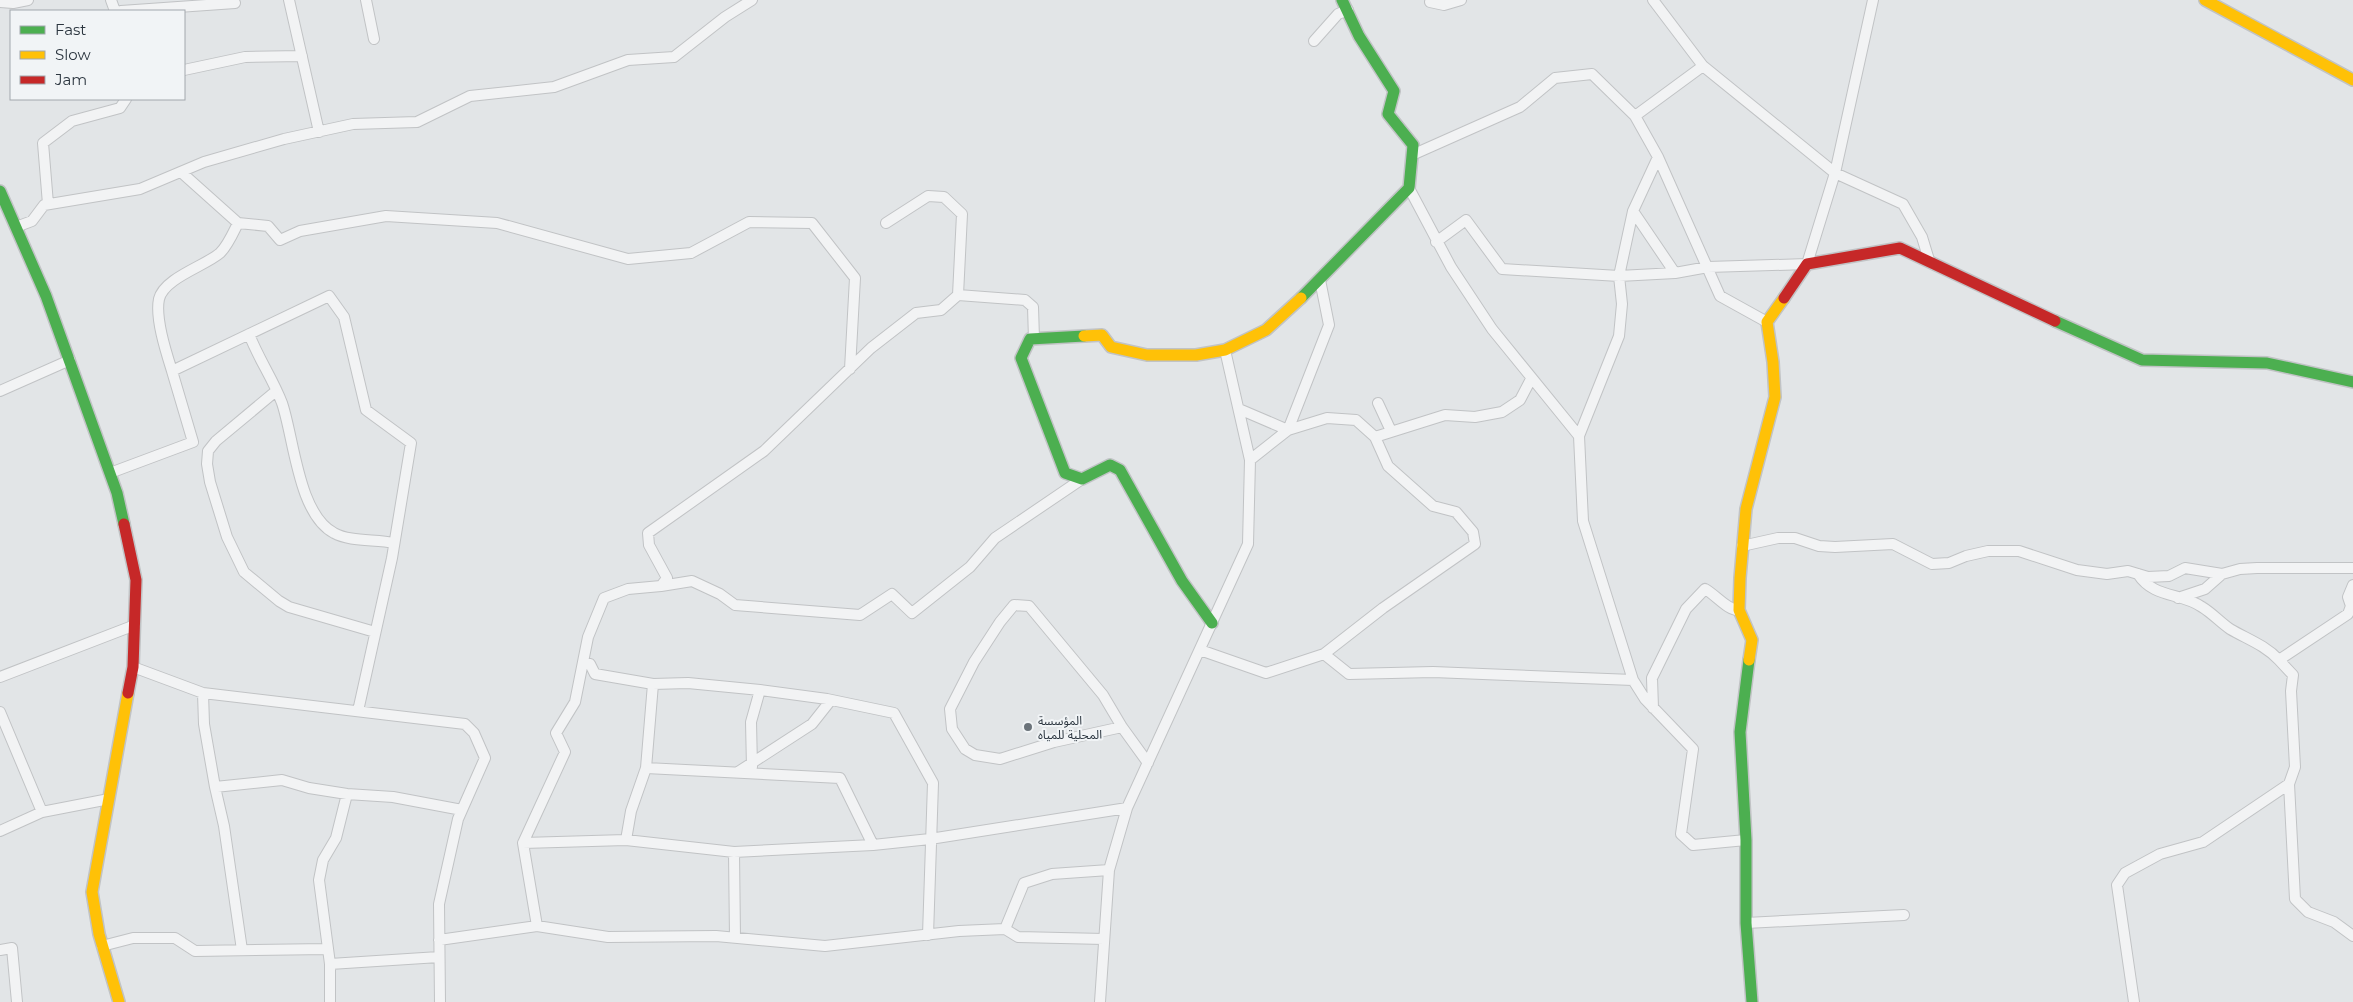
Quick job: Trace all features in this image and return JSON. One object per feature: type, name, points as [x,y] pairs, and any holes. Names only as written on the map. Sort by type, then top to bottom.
[{"type":"street","points":[[0,2],[13,3],[28,0]]},
{"type":"street","points":[[289,0],[319,132]]},
{"type":"street","points":[[366,0],[374,39]]},
{"type":"street","points":[[16,228],[32,220],[44,205],[140,189],[204,162],[319,132],[353,124],[417,122],[470,96],[554,87],[628,60],[674,57],[725,17],[752,0]]},
{"type":"street","points":[[1430,2],[1444,5],[1460,0]]},
{"type":"street","points":[[1653,0],[1703,66],[1835,173],[1903,204],[1922,238],[1929,260]]},
{"type":"street","points":[[1752,1002],[1746,923],[1746,840],[1740,732],[1752,640],[1739,610],[1746,509],[1775,397],[1774,362],[1767,322],[1807,264],[1835,173],[1873,0]]},
{"type":"street","points":[[2205,0],[2353,80]]},
{"type":"street","points":[[129,10],[185,3],[235,3]]},
{"type":"street","points":[[1314,41],[1345,5],[1359,36],[1394,90],[1388,114],[1413,145],[1409,188],[1436,242],[1492,329],[1531,379],[1580,436]]},
{"type":"street","points":[[185,70],[245,57],[302,56]]},
{"type":"street","points":[[1634,116],[1703,66]]},
{"type":"street","points":[[1412,155],[1520,107],[1556,78],[1592,74],[1634,116],[1658,157],[1720,296],[1767,322]]},
{"type":"street","points":[[48,204],[44,143],[72,121],[120,108],[125,100]]},
{"type":"street","points":[[1658,157],[1633,211],[1619,276],[1622,304],[1620,336],[1580,436],[1583,521],[1633,680],[1653,708],[1693,749],[1681,834],[1693,846],[1746,840]]},
{"type":"street","points":[[181,172],[238,223],[268,226],[280,240],[300,231],[386,216],[497,223],[628,259],[691,253],[748,222],[812,222],[855,278],[850,368]]},
{"type":"street","points":[[1082,479],[1064,473],[1021,358],[1030,339],[1102,335],[1111,347],[1147,355],[1196,354],[1225,350],[1266,330],[1320,280],[1409,188]]},
{"type":"street","points":[[0,191],[46,296],[117,493],[136,580],[133,667],[92,892],[102,946],[119,1002]]},
{"type":"street","points":[[886,223],[928,196],[944,197],[962,214],[958,295]]},
{"type":"street","points":[[1633,211],[1675,273]]},
{"type":"street","points":[[1436,242],[1466,220],[1502,269],[1619,276],[1675,273],[1708,267],[1807,264],[1900,248],[1929,260],[1969,282],[2142,360],[2267,363],[2353,382]]},
{"type":"street","points":[[110,473],[193,442],[164,344],[158,309],[159,297],[166,286],[222,251],[238,223]]},
{"type":"street","points":[[1288,430],[1329,324],[1320,280]]},
{"type":"street","points":[[661,586],[666,578],[649,545],[648,533],[764,451],[871,348],[916,313],[941,310],[958,295],[1025,300],[1033,308],[1034,339]]},
{"type":"street","points":[[172,371],[329,296],[344,317],[366,410],[411,443],[394,542],[358,711]]},
{"type":"street","points":[[248,334],[257,357],[282,404],[298,472],[311,506],[322,523],[334,533],[394,542]]},
{"type":"street","points":[[1100,1002],[1109,870],[1127,808],[1248,544],[1250,460],[1225,350]]},
{"type":"street","points":[[0,390],[70,360]]},
{"type":"street","points":[[1374,437],[1445,415],[1475,417],[1502,412],[1520,400],[1531,379]]},
{"type":"street","points":[[276,391],[216,441],[208,451],[207,464],[210,482],[228,537],[244,572],[278,601],[300,611],[375,632]]},
{"type":"street","points":[[1378,403],[1391,432]]},
{"type":"street","points":[[1239,409],[1288,430]]},
{"type":"street","points":[[1200,650],[1266,673],[1324,654],[1383,608],[1475,544],[1473,532],[1456,512],[1433,506],[1388,466],[1374,437],[1356,420],[1327,418],[1288,430],[1250,460]]},
{"type":"street","points":[[537,926],[523,843],[565,752],[556,733],[574,702],[588,638],[604,598],[628,588],[661,586],[692,581],[720,594],[735,605],[860,615],[892,594],[912,613],[970,567],[995,538],[1082,479],[1110,464],[1120,470],[1182,581],[1212,623]]},
{"type":"street","points":[[1742,546],[1778,538],[1795,538],[1819,546],[1835,547],[1893,544],[1932,564],[1949,563],[1966,556],[1988,551],[2019,551],[2077,570],[2107,574],[2128,572],[2148,577],[2169,576],[2185,568],[2222,574],[2248,568],[2353,568]]},
{"type":"street","points":[[2138,574],[2142,581],[2155,591],[2202,607],[2213,618],[2257,642],[2280,660],[2293,675],[2291,691],[2295,767],[2289,784],[2295,899],[2308,912],[2334,922],[2353,936]]},
{"type":"street","points":[[2177,598],[2206,589],[2222,574]]},
{"type":"street","points":[[2280,660],[2348,614],[2351,606],[2348,597],[2353,585]]},
{"type":"street","points":[[1653,708],[1652,678],[1686,609],[1705,589],[1715,594],[1730,609],[1739,610]]},
{"type":"street","points":[[1122,727],[1054,742],[1000,759],[988,758],[975,755],[965,749],[957,739],[952,729],[950,709],[974,662],[1000,622],[1014,605],[1029,606],[1102,695],[1122,727],[1148,762]]},
{"type":"street","points":[[0,677],[134,625]]},
{"type":"street","points":[[1324,654],[1349,674],[1434,672],[1633,680]]},
{"type":"street","points":[[583,663],[590,664],[595,674],[653,684],[688,683],[760,690],[831,700],[894,712],[933,784],[928,935]]},
{"type":"street","points":[[133,667],[203,693],[465,724],[474,733],[485,758],[458,819],[439,904],[440,1002]]},
{"type":"street","points":[[626,840],[632,811],[646,768],[653,684]]},
{"type":"street","points":[[752,769],[751,722],[760,690]]},
{"type":"street","points":[[203,693],[204,724],[224,826],[242,950]]},
{"type":"street","points":[[752,769],[812,724],[831,700]]},
{"type":"street","points":[[0,712],[42,812]]},
{"type":"street","points":[[646,768],[738,772],[752,769],[840,778],[873,845]]},
{"type":"street","points":[[215,787],[282,780],[309,788],[347,794],[393,797],[462,810]]},
{"type":"street","points":[[2134,1002],[2117,886],[2125,873],[2160,854],[2203,842],[2289,784]]},
{"type":"street","points":[[330,1002],[330,964],[319,880],[323,860],[336,838],[347,794]]},
{"type":"street","points":[[0,832],[42,812],[109,800]]},
{"type":"street","points":[[523,843],[626,840],[734,852],[873,845],[930,839],[1127,808]]},
{"type":"street","points":[[734,852],[735,938]]},
{"type":"street","points":[[1005,929],[1024,884],[1052,874],[1109,870]]},
{"type":"street","points":[[1746,923],[1904,915]]},
{"type":"street","points":[[439,940],[537,926],[608,938],[716,936],[825,946],[1005,929],[1018,936],[1104,939]]},
{"type":"street","points":[[102,946],[133,938],[175,938],[195,951],[327,949]]},
{"type":"street","points":[[0,950],[12,948],[17,1002]]},
{"type":"street","points":[[330,964],[439,957]]},
{"type":"traffic: fast","points":[[1301,298],[1409,188],[1413,145],[1388,114],[1394,91],[1359,36],[1342,0]]},
{"type":"traffic: fast","points":[[0,191],[46,296],[117,493],[124,524]]},
{"type":"traffic: fast","points":[[2055,321],[2142,360],[2267,363],[2353,382]]},
{"type":"traffic: fast","points":[[1084,336],[1030,339],[1021,358],[1065,473],[1082,479],[1110,465],[1120,470],[1182,581],[1212,623]]},
{"type":"traffic: fast","points":[[1749,660],[1740,732],[1746,840],[1746,923],[1752,1002]]},
{"type":"traffic: slow","points":[[2205,0],[2353,80]]},
{"type":"traffic: slow","points":[[1084,336],[1102,335],[1111,347],[1147,355],[1196,355],[1225,350],[1266,330],[1301,298]]},
{"type":"traffic: slow","points":[[1749,660],[1752,640],[1739,610],[1746,509],[1775,397],[1773,362],[1767,322],[1784,298]]},
{"type":"traffic: slow","points":[[119,1002],[99,934],[92,892],[128,693]]},
{"type":"traffic: jam","points":[[1784,298],[1807,264],[1900,248],[2055,321]]},
{"type":"traffic: jam","points":[[124,524],[136,580],[133,667],[128,693]]},
{"type":"place","name":"المؤسسة المحلية للمياه","points":[[1028,727]]}]
